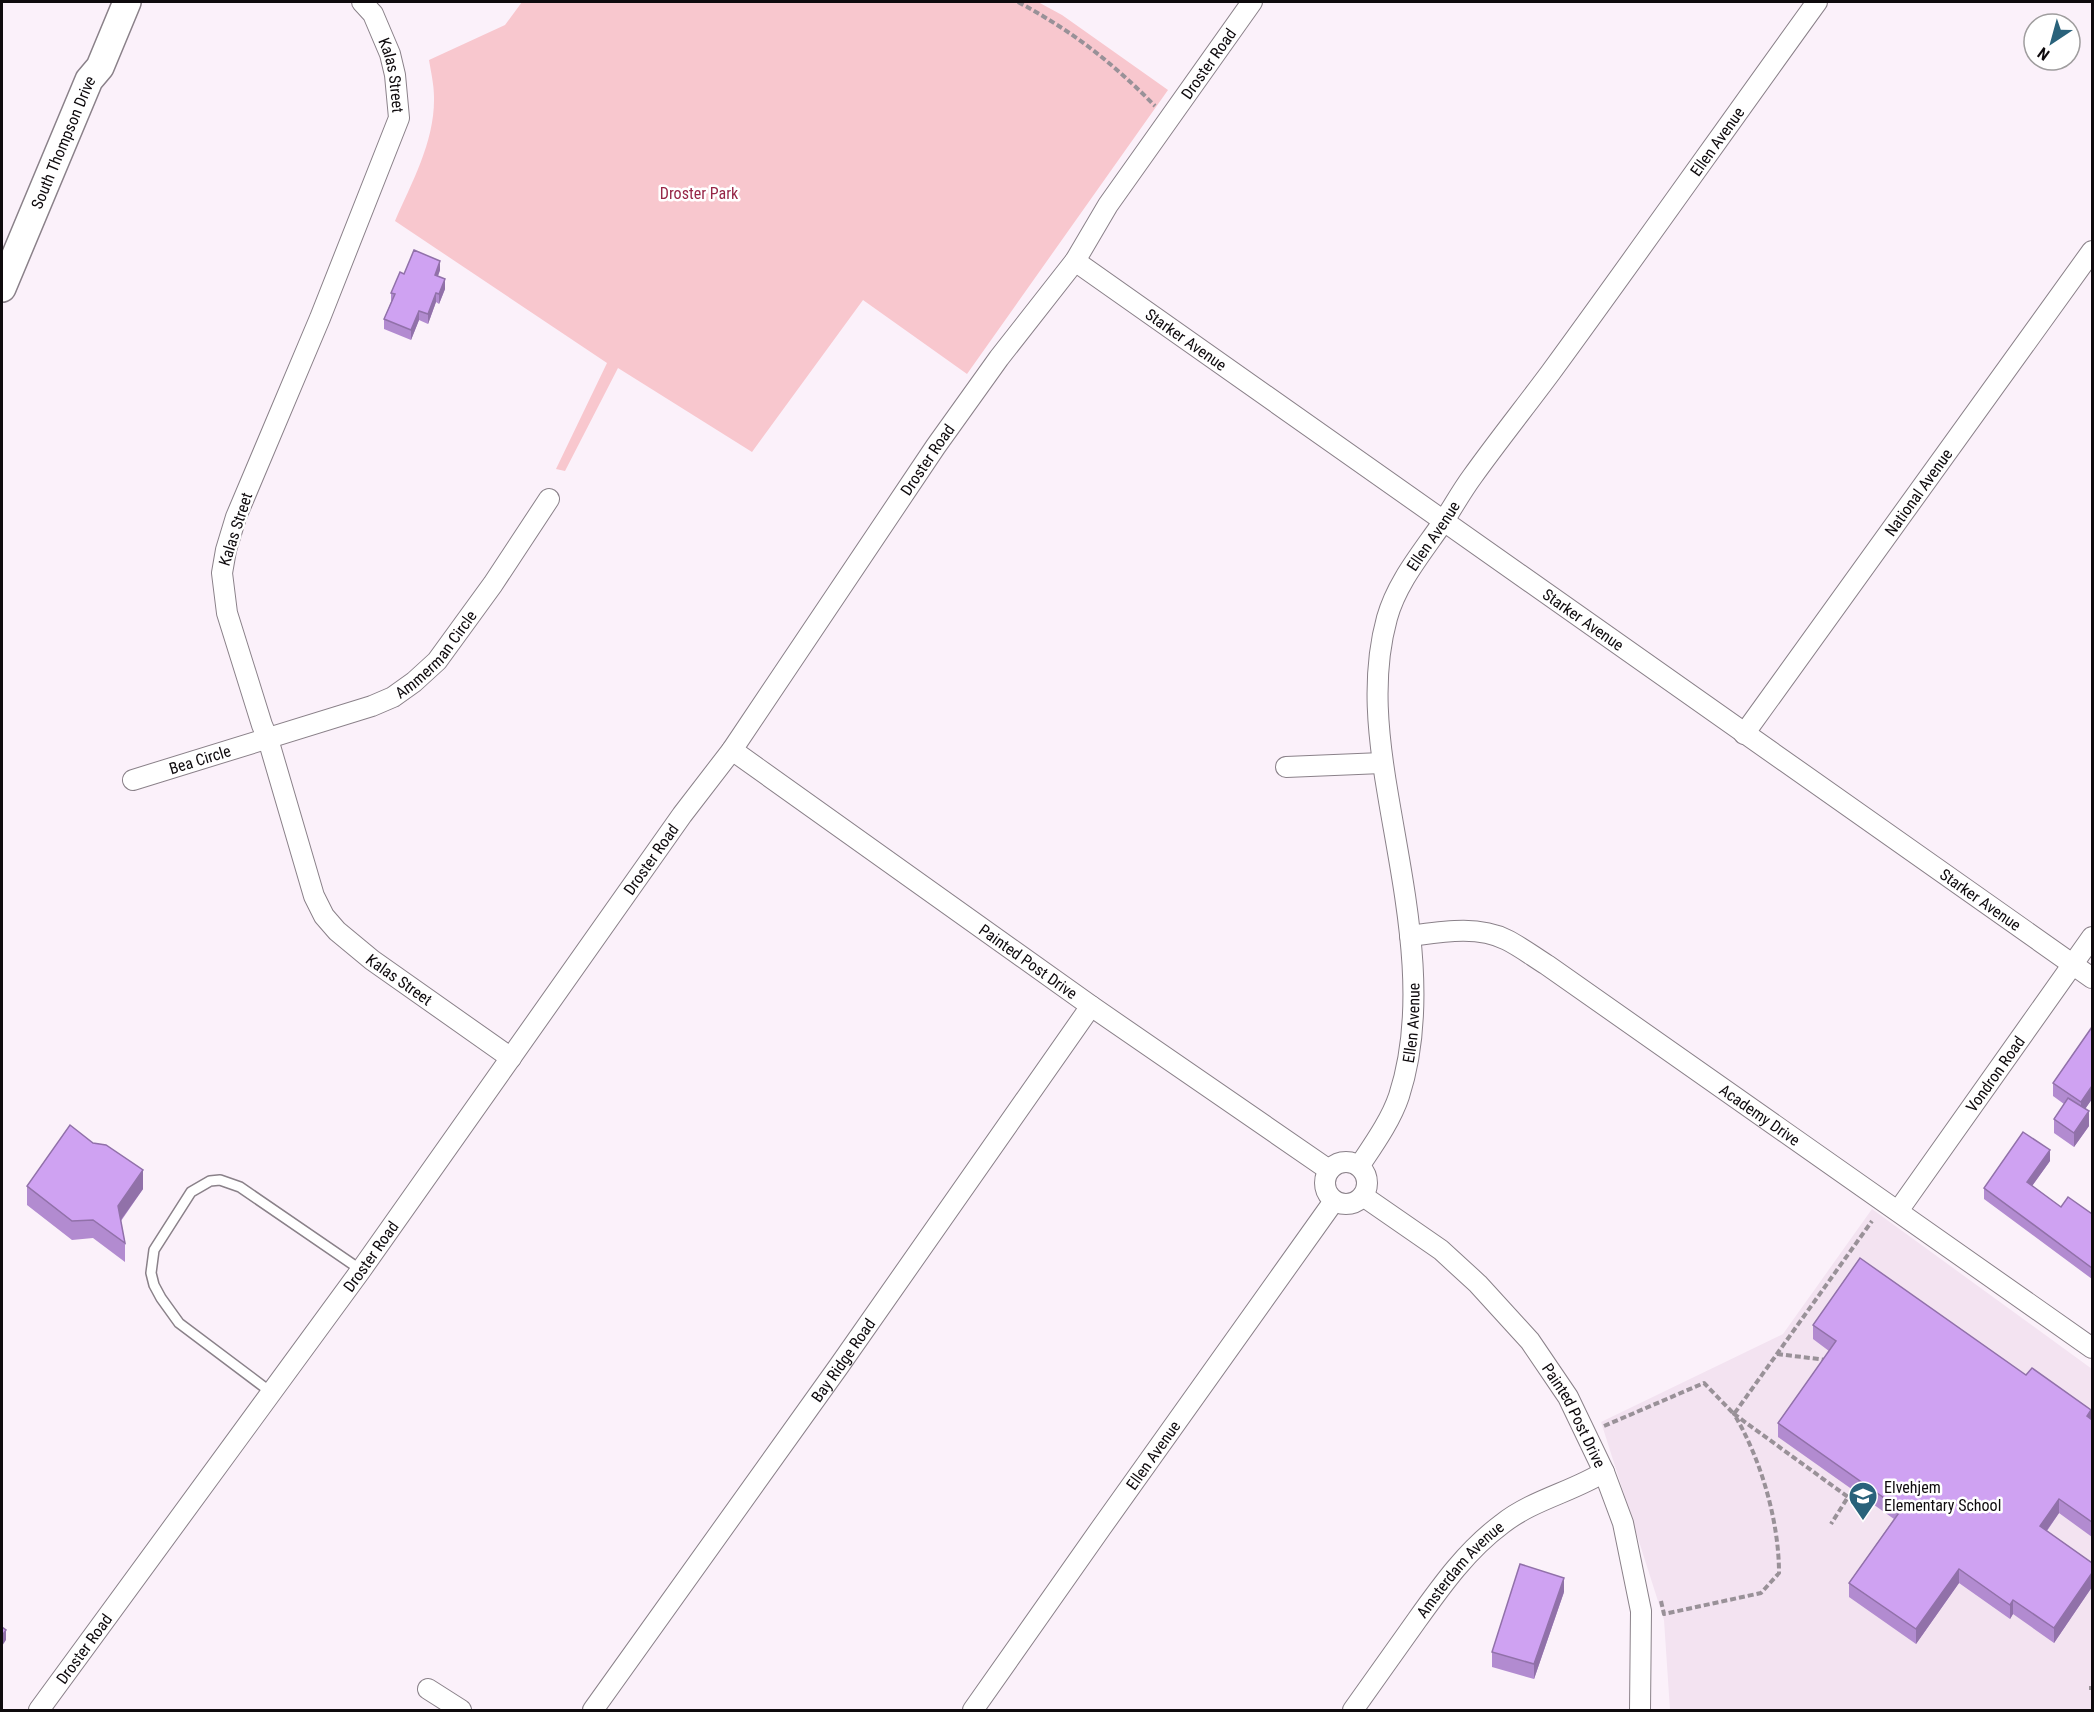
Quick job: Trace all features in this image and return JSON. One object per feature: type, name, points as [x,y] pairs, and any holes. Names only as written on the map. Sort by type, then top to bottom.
[{"type":"street","name":"South Thompson Drive","points":[[2,288],[89,80],[100,67],[128,2]]},
{"type":"street","name":"Kalas Street","points":[[362,2],[373,14],[390,54],[395,75],[399,118],[320,318],[236,517],[222,573],[227,613],[268,739],[314,896],[324,916],[337,931],[372,960],[511,1058]]},
{"type":"street","name":"Droster Road","points":[[39,1710],[361,1270],[675,825],[732,750],[936,446],[999,358],[1075,261],[1108,205],[1252,2]]},
{"type":"street","name":"Ellen Avenue","points":[[1360,1165],[1398,1100],[1413,1029],[1415,995],[1410,936],[1382,763],[1377,701],[1380,650],[1395,594],[1470,480],[1817,2]]},
{"type":"street","name":"National Avenue","points":[[1744,734],[2092,251]]},
{"type":"street","name":"Starker Avenue","points":[[1075,261],[1744,734],[2036,936],[2092,978]]},
{"type":"street","name":"Ammerman Circle","points":[[268,739],[372,706],[393,697],[414,682],[437,661],[493,584],[549,500]]},
{"type":"street","name":"Bea Circle","points":[[133,780],[268,739]]},
{"type":"street","name":"Painted Post Drive","points":[[732,750],[1091,1006],[1329,1170]]},
{"type":"street","points":[[1286,767],[1382,763]]},
{"type":"street","name":"Academy Drive","points":[[1410,936],[1459,931],[1490,934],[1506,939],[1547,965],[2092,1348]]},
{"type":"street","name":"Vondron Road","points":[[1898,1211],[2092,938]]},
{"type":"street","name":"Bay Ridge Road","points":[[593,1710],[839,1366],[1091,1006]]},
{"type":"street","points":[[1340,1162],[1360,1165],[1367,1183],[1363,1196],[1347,1204],[1334,1201],[1324,1183],[1329,1170],[1340,1162]]},
{"type":"street","name":"Painted Post Drive","points":[[1363,1196],[1441,1250],[1478,1284],[1530,1341],[1568,1397],[1605,1472],[1623,1523],[1641,1611],[1640,1710]]},
{"type":"street","name":"Ellen Avenue","points":[[973,1710],[1334,1201]]},
{"type":"street","name":"Amsterdam Avenue","points":[[1353,1710],[1444,1583],[1470,1551],[1503,1522],[1605,1472]]},
{"type":"street","points":[[428,1689],[461,1710]]},
{"type":"lane","points":[[272,1393],[179,1323],[154,1285],[151,1262],[154,1250],[191,1192],[210,1181],[220,1180],[240,1187],[361,1270]]},
{"type":"path","points":[[1018,2],[1051,20],[1095,50],[1168,120]]},
{"type":"path","points":[[1734,1414],[1872,1221]]},
{"type":"path","points":[[1777,1354],[1834,1361]]},
{"type":"path","points":[[1586,1434],[1704,1383],[1734,1414],[1848,1497],[1831,1524]]},
{"type":"path","points":[[1661,1600],[1664,1614],[1744,1597],[1761,1593],[1779,1573],[1777,1536],[1769,1503],[1748,1437],[1734,1414]]},
{"type":"shaded area","name":"Elvehjem Elementary School","points":[[1872,1209],[2092,1369],[2092,1710],[1670,1710],[1664,1620],[1601,1422],[1783,1334]]},
{"type":"green space","name":"Droster Park","points":[[522,2],[1038,2],[1062,15],[1168,90],[967,374],[863,300],[752,452],[618,368],[565,471],[556,469],[607,363],[395,221],[421,161],[431,129],[434,97],[429,60],[505,25]]},
{"type":"building","points":[[414,250],[440,261],[435,275],[445,279],[439,294],[436,293],[428,314],[419,311],[411,330],[384,319],[395,294],[391,293],[400,272],[404,274]]},
{"type":"building","points":[[2092,1027],[2092,1086],[2081,1102],[2053,1083]]},
{"type":"building","points":[[2068,1098],[2089,1111],[2074,1133],[2054,1119]]},
{"type":"building","points":[[70,1125],[93,1143],[106,1145],[143,1170],[118,1206],[125,1243],[93,1220],[72,1221],[27,1186]]},
{"type":"building","points":[[2023,1132],[2050,1150],[2027,1182],[2061,1207],[2068,1197],[2092,1214],[2092,1268],[1984,1188]]},
{"type":"building","points":[[1860,1258],[2026,1375],[2032,1368],[2091,1410],[2087,1416],[2092,1420],[2092,1522],[2059,1499],[2040,1526],[2092,1563],[2092,1573],[2054,1628],[2013,1600],[2010,1605],[1959,1569],[1916,1629],[1849,1583],[1901,1510],[1778,1423],[1836,1341],[1813,1325]]},
{"type":"building","points":[[1520,1564],[1564,1578],[1534,1664],[1492,1652]]},
{"type":"place","name":"Elvehjem Elementary School","points":[[1863,1522]]}]
